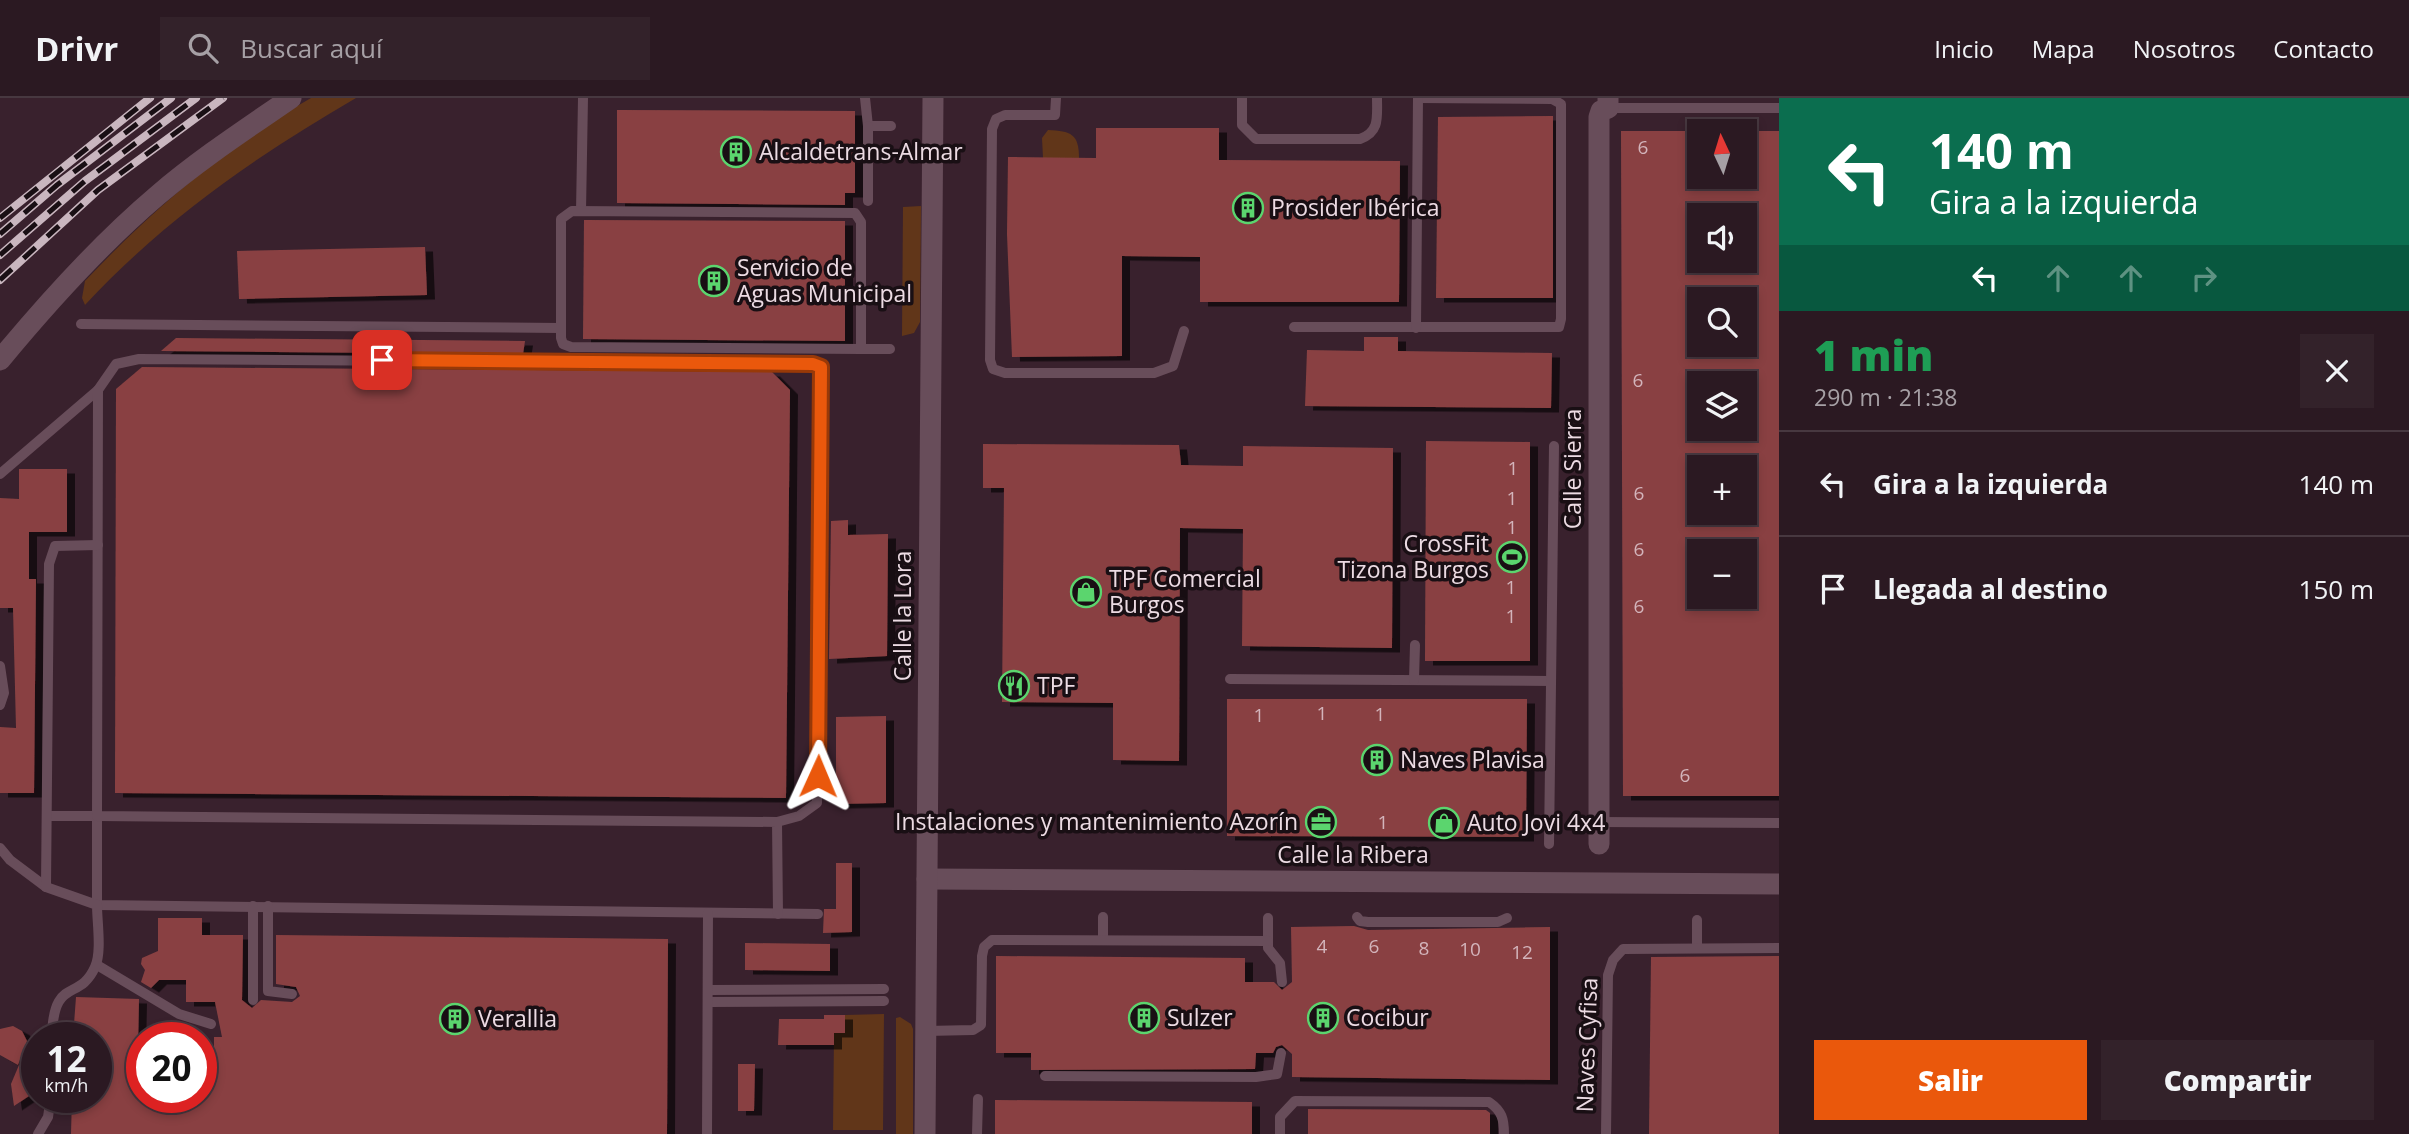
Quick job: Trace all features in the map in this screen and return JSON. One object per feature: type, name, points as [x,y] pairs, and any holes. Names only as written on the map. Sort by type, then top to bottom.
[{"type":"street","points":[[0,360],[89,260],[157,195],[222,145],[291,98]]},
{"type":"street","name":"Calle la Lora","points":[[925,1134],[933,98]]},
{"type":"street","name":"Calle Sierra","points":[[1599,844],[1599,117],[1608,103]]},
{"type":"street","name":"Calle la Ribera","points":[[927,879],[1779,884]]},
{"type":"lane","points":[[582,211],[583,98]]},
{"type":"lane","points":[[864,98],[868,127],[868,201]]},
{"type":"lane","points":[[1056,98],[1055,115],[1005,115],[996,118],[992,129],[990,360],[993,369],[1005,373],[1154,373],[1173,366],[1184,331]]},
{"type":"lane","points":[[1242,98],[1242,125],[1256,139],[1347,139],[1370,136],[1377,128],[1377,98]]},
{"type":"lane","points":[[1294,327],[1416,328],[1559,327],[1562,319],[1561,104],[1552,99],[1418,98],[1416,328]]},
{"type":"lane","points":[[1608,103],[1779,108]]},
{"type":"lane","points":[[868,127],[891,126]]},
{"type":"lane","points":[[861,349],[861,222],[855,213],[582,211],[566,213],[561,219],[560,328],[563,344],[571,347],[861,349],[890,349]]},
{"type":"lane","points":[[81,324],[560,328]]},
{"type":"lane","points":[[0,474],[98,390],[116,364],[139,359],[785,364],[821,367],[817,803],[799,816],[777,822],[47,816]]},
{"type":"lane","points":[[53,1022],[55,1005],[64,994],[88,978],[97,965],[98,390]]},
{"type":"lane","points":[[1549,844],[1554,446]]},
{"type":"lane","points":[[46,887],[51,552],[62,544],[98,545]]},
{"type":"lane","points":[[1414,680],[1415,645]]},
{"type":"lane","points":[[0,666],[5,693],[0,705]]},
{"type":"lane","points":[[1230,679],[1551,681]]},
{"type":"lane","points":[[777,822],[778,914]]},
{"type":"lane","points":[[1599,822],[1779,823]]},
{"type":"lane","points":[[0,848],[10,860],[46,887],[97,905],[818,914]]},
{"type":"lane","points":[[253,906],[253,1000]]},
{"type":"lane","points":[[268,906],[268,991],[292,994]]},
{"type":"lane","points":[[707,1134],[708,913]]},
{"type":"lane","points":[[1103,916],[1103,940]]},
{"type":"lane","points":[[1357,917],[1360,921],[1368,922],[1498,922],[1507,918]]},
{"type":"lane","points":[[1268,918],[1270,953],[1282,970],[1282,982]]},
{"type":"lane","points":[[1697,920],[1697,948]]},
{"type":"lane","points":[[926,1031],[973,1030],[981,1025],[982,956],[984,947],[992,940],[1268,941]]},
{"type":"lane","name":"Naves Cyfisa","points":[[1606,1134],[1608,975],[1613,960],[1623,949],[1779,948]]},
{"type":"lane","points":[[97,965],[179,1014],[205,1022]]},
{"type":"lane","points":[[708,996],[884,989]]},
{"type":"lane","points":[[708,996],[884,1001]]},
{"type":"lane","points":[[1045,1076],[1256,1077],[1279,1072],[1282,1054]]},
{"type":"lane","points":[[977,1134],[978,1099]]},
{"type":"lane","points":[[1280,1134],[1280,1117],[1295,1101],[1489,1102],[1499,1109],[1504,1119],[1504,1134]]},
{"type":"lane","points":[[38,1134],[49,1113]]},
{"type":"shaded area","points":[[311,98],[356,98],[213,191],[147,245],[85,305],[82,298],[85,281],[137,229],[220,158]]},
{"type":"shaded area","points":[[1048,130],[1072,135],[1077,144],[1079,158],[1043,158],[1042,138]]},
{"type":"shaded area","points":[[921,206],[920,322],[914,333],[902,336],[903,207]]},
{"type":"shaded area","points":[[884,1014],[883,1130],[833,1130],[834,1033],[845,1032],[845,1015]]},
{"type":"shaded area","points":[[900,1017],[911,1024],[913,1029],[913,1134],[896,1134],[896,1018]]},
{"type":"building","name":"Alcaldetrans-Almar","points":[[617,110],[855,111],[855,193],[845,193],[845,205],[617,203]]},
{"type":"building","points":[[1553,116],[1553,298],[1436,298],[1438,117]]},
{"type":"building","name":"Prosider Ibérica","points":[[1096,128],[1219,128],[1219,160],[1400,161],[1399,302],[1200,302],[1200,257],[1122,256],[1122,356],[1012,357],[1007,234],[1008,157],[1096,158]]},
{"type":"building","points":[[1621,131],[1687,131],[1687,189],[1757,189],[1757,131],[1779,131],[1779,796],[1623,796]]},
{"type":"building","name":"Servicio de Aguas Municipal","points":[[584,220],[845,221],[845,341],[583,339]]},
{"type":"building","points":[[425,247],[427,295],[239,299],[237,251]]},
{"type":"building","points":[[1364,337],[1398,337],[1398,351],[1552,353],[1551,408],[1305,406],[1307,350],[1364,351]]},
{"type":"building","points":[[176,338],[525,341],[523,354],[161,351]]},
{"type":"building","points":[[142,367],[772,372],[790,390],[786,798],[115,793],[116,389]]},
{"type":"building","points":[[1426,441],[1530,442],[1530,661],[1425,661]]},
{"type":"building","points":[[983,444],[1179,445],[1181,465],[1243,466],[1243,446],[1393,448],[1392,648],[1242,646],[1243,529],[1180,528],[1179,761],[1113,760],[1113,703],[1002,702],[1004,488],[983,488]]},
{"type":"building","points":[[19,469],[67,469],[67,532],[29,532],[29,579],[36,579],[34,793],[0,793],[0,727],[16,728],[13,608],[0,608],[0,498],[19,499]]},
{"type":"building","points":[[848,520],[848,535],[888,534],[887,656],[829,659],[831,521]]},
{"type":"building","name":"Naves Plavisa","points":[[1227,699],[1527,699],[1526,837],[1227,836]]},
{"type":"building","points":[[886,716],[886,803],[836,804],[836,717]]},
{"type":"building","points":[[836,863],[852,863],[852,932],[823,933],[824,909],[836,909]]},
{"type":"building","name":"Verallia","points":[[158,918],[202,918],[202,935],[243,935],[242,1000],[252,1008],[261,1000],[292,1002],[300,996],[296,987],[276,984],[276,935],[668,939],[667,1134],[71,1134],[72,1113],[112,1113],[112,1022],[74,1022],[76,997],[139,999],[139,1022],[126,1022],[126,1113],[217,1113],[217,1037],[222,1037],[215,1002],[186,1002],[186,980],[159,980],[151,988],[141,982],[145,970],[141,964],[142,958],[158,951]]},
{"type":"building","points":[[1354,926],[1368,930],[1550,927],[1550,1080],[1292,1077],[1292,1054],[1282,1045],[1276,1047],[1273,1053],[1256,1053],[1255,1069],[1031,1070],[1031,1053],[996,1053],[996,956],[1245,958],[1245,982],[1274,982],[1282,990],[1292,982],[1291,927]]},
{"type":"building","points":[[745,943],[830,944],[830,971],[745,970]]},
{"type":"building","points":[[1779,956],[1779,1134],[1649,1134],[1651,957]]},
{"type":"building","points":[[824,1015],[845,1015],[845,1033],[834,1033],[834,1045],[778,1045],[779,1019],[824,1019]]},
{"type":"building","points":[[13,1026],[21,1030],[21,1057],[18,1065],[0,1055],[0,1029]]},
{"type":"building","points":[[738,1064],[755,1064],[754,1111],[738,1111]]},
{"type":"building","points":[[19,1065],[21,1101],[14,1106],[11,1084]]},
{"type":"building","points":[[995,1100],[1252,1102],[1252,1134],[995,1134]]},
{"type":"building","points":[[1308,1109],[1486,1110],[1490,1113],[1490,1134],[1308,1134]]},
{"type":"railway","points":[[0,218],[150,98]]},
{"type":"railway","points":[[0,234],[57,185],[171,98]]},
{"type":"railway","points":[[0,255],[85,181],[196,98]]},
{"type":"railway","points":[[0,280],[98,190],[223,98]]},
{"type":"place","name":"Alcaldetrans-Almar","points":[[736,152]]},
{"type":"place","name":"Prosider Ibérica","points":[[1248,208]]},
{"type":"place","name":"Servicio de Aguas Municipal","points":[[714,281]]},
{"type":"place","name":"CrossFit Tizona Burgos","points":[[1512,557]]},
{"type":"place","name":"TPF Comercial Burgos","points":[[1086,592]]},
{"type":"place","name":"TPF","points":[[1014,686]]},
{"type":"place","name":"Naves Plavisa","points":[[1377,760]]},
{"type":"place","name":"Instalaciones y mantenimiento Azorín","points":[[1321,822]]},
{"type":"place","name":"Auto Jovi 4x4","points":[[1444,823]]},
{"type":"place","name":"Sulzer","points":[[1144,1018]]},
{"type":"place","name":"Cocibur","points":[[1323,1018]]},
{"type":"place","name":"Verallia","points":[[455,1019]]},
{"type":"route","points":[[382,360],[813,364],[821,367],[818,776]]}]
